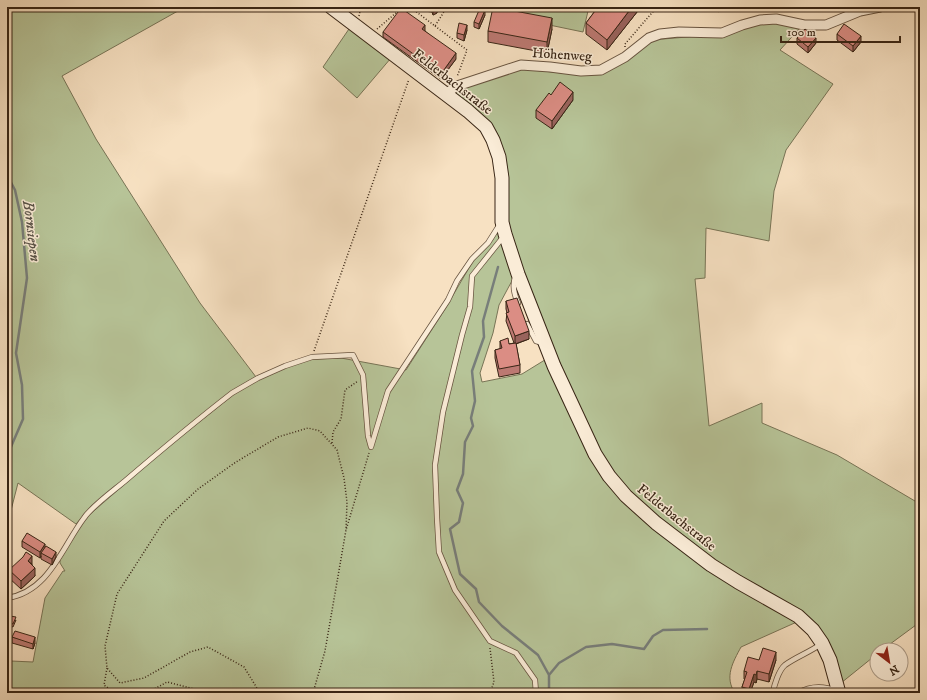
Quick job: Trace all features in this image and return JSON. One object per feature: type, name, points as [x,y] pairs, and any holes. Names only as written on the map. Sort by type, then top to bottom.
[{"type":"street","name":"Felderbachstraße","points":[[331,7],[413,69],[449,91],[486,127],[493,140],[499,157],[502,178],[502,222],[518,274],[554,366],[594,454],[609,476],[626,496],[656,523],[711,565],[798,616],[813,630],[822,643],[830,660],[839,692]]},
{"type":"street","name":"Höhenweg","points":[[449,91],[521,65],[550,66],[581,71],[601,70],[626,57],[649,38],[660,34],[679,32],[722,33],[760,20],[776,19],[804,25],[826,25],[860,11],[880,7]]},
{"type":"lane","points":[[371,447],[388,391],[444,307],[457,281],[472,259],[488,243],[502,222]]},
{"type":"lane","points":[[505,234],[472,276],[470,307],[443,412],[435,465],[439,552],[455,590],[490,641],[516,653],[535,680],[536,693]]},
{"type":"lane","points":[[518,274],[514,281],[515,295],[519,305]]},
{"type":"lane","points":[[524,318],[532,336],[536,341],[545,343]]},
{"type":"lane","points":[[7,598],[15,597],[37,585],[52,568],[85,516],[207,412],[245,384],[285,366],[312,356],[353,355],[363,375],[368,436],[371,447]]},
{"type":"lane","points":[[773,693],[776,681],[782,669],[822,643]]},
{"type":"lane","points":[[798,693],[806,689],[828,687],[839,692]]},
{"type":"path","points":[[371,26],[378,30],[403,7]]},
{"type":"path","points":[[413,7],[414,10],[467,50],[449,91]]},
{"type":"path","points":[[435,26],[447,7]]},
{"type":"path","points":[[626,57],[625,44],[657,7]]},
{"type":"path","points":[[312,356],[413,69]]},
{"type":"path","points":[[332,444],[333,432],[341,419],[345,390],[360,379]]},
{"type":"path","points":[[115,693],[104,685],[107,668],[105,646],[117,594],[164,521],[198,489],[236,462],[278,437],[308,428],[320,431],[337,450],[344,478],[347,502],[346,530],[326,651],[313,693]]},
{"type":"path","points":[[346,530],[371,447]]},
{"type":"path","points":[[490,641],[494,682],[490,693]]},
{"type":"path","points":[[107,668],[120,683],[144,678],[190,652],[208,647],[244,667],[260,693]]},
{"type":"path","points":[[147,693],[167,682],[194,689],[198,693]]},
{"type":"green space","points":[[7,7],[185,7],[62,76],[96,139],[200,303],[256,377],[232,391],[85,514],[76,524],[18,483],[7,526]]},
{"type":"green space","points":[[508,7],[589,7],[583,32],[506,16]]},
{"type":"green space","points":[[776,20],[800,28],[780,50],[833,84],[786,150],[774,191],[769,241],[706,228],[705,278],[695,279],[709,426],[762,403],[762,423],[837,455],[920,504],[920,622],[893,642],[869,642],[869,660],[841,683],[820,632],[744,583],[637,501],[599,454],[559,369],[506,224],[501,145],[456,97],[456,91],[522,69],[583,75],[651,40],[699,36]]},
{"type":"green space","points":[[351,26],[391,58],[357,98],[323,67]]},
{"type":"green space","points":[[499,230],[514,277],[499,305],[493,333],[480,373],[482,382],[522,374],[548,358],[622,497],[799,621],[741,647],[733,664],[730,675],[730,681],[735,693],[7,693],[7,657],[11,661],[33,662],[45,598],[63,571],[65,571],[60,563],[60,560],[80,526],[88,516],[164,450],[249,384],[292,365],[312,359],[341,358],[406,370],[445,309],[473,261],[489,244]]},
{"type":"building","points":[[493,7],[552,18],[547,42],[488,31]]},
{"type":"building","points":[[598,7],[632,7],[607,40],[586,23]]},
{"type":"building","points":[[401,8],[425,25],[422,29],[456,53],[441,74],[383,32]]},
{"type":"building","points":[[480,8],[485,10],[479,24],[474,22]]},
{"type":"building","points":[[459,23],[467,25],[464,35],[457,33]]},
{"type":"building","points":[[844,24],[861,36],[853,46],[837,34]]},
{"type":"building","points":[[805,29],[816,38],[808,47],[797,38]]},
{"type":"building","points":[[560,82],[573,92],[552,121],[536,110],[549,93],[551,95]]},
{"type":"building","points":[[517,298],[529,331],[515,336],[506,313],[509,312],[506,301]]},
{"type":"building","points":[[508,338],[509,344],[516,343],[520,365],[499,369],[495,350],[502,348],[500,341]]},
{"type":"building","points":[[27,533],[45,544],[40,552],[22,541]]},
{"type":"building","points":[[46,546],[56,552],[52,559],[41,553]]},
{"type":"building","points":[[26,552],[32,556],[28,561],[35,568],[21,581],[9,570],[23,557]]},
{"type":"building","points":[[10,616],[16,617],[13,624],[8,622]]},
{"type":"building","points":[[15,631],[35,637],[33,644],[12,637]]},
{"type":"building","points":[[763,648],[776,652],[769,674],[757,671],[756,675],[754,674],[749,689],[742,687],[747,672],[744,671],[748,657],[759,660]]},
{"type":"waterway","name":"Bornsiepen","points":[[7,175],[15,190],[22,222],[27,278],[16,353],[22,385],[23,419],[7,456]]},
{"type":"waterway","points":[[498,267],[483,321],[484,337],[472,371],[475,401],[471,418],[473,426],[465,442],[463,474],[457,490],[463,503],[459,522],[450,529],[460,574],[476,589],[479,602],[502,626],[538,655],[549,675],[549,693]]},
{"type":"waterway","points":[[549,675],[559,663],[586,647],[612,644],[644,649],[653,636],[663,630],[707,629]]}]
